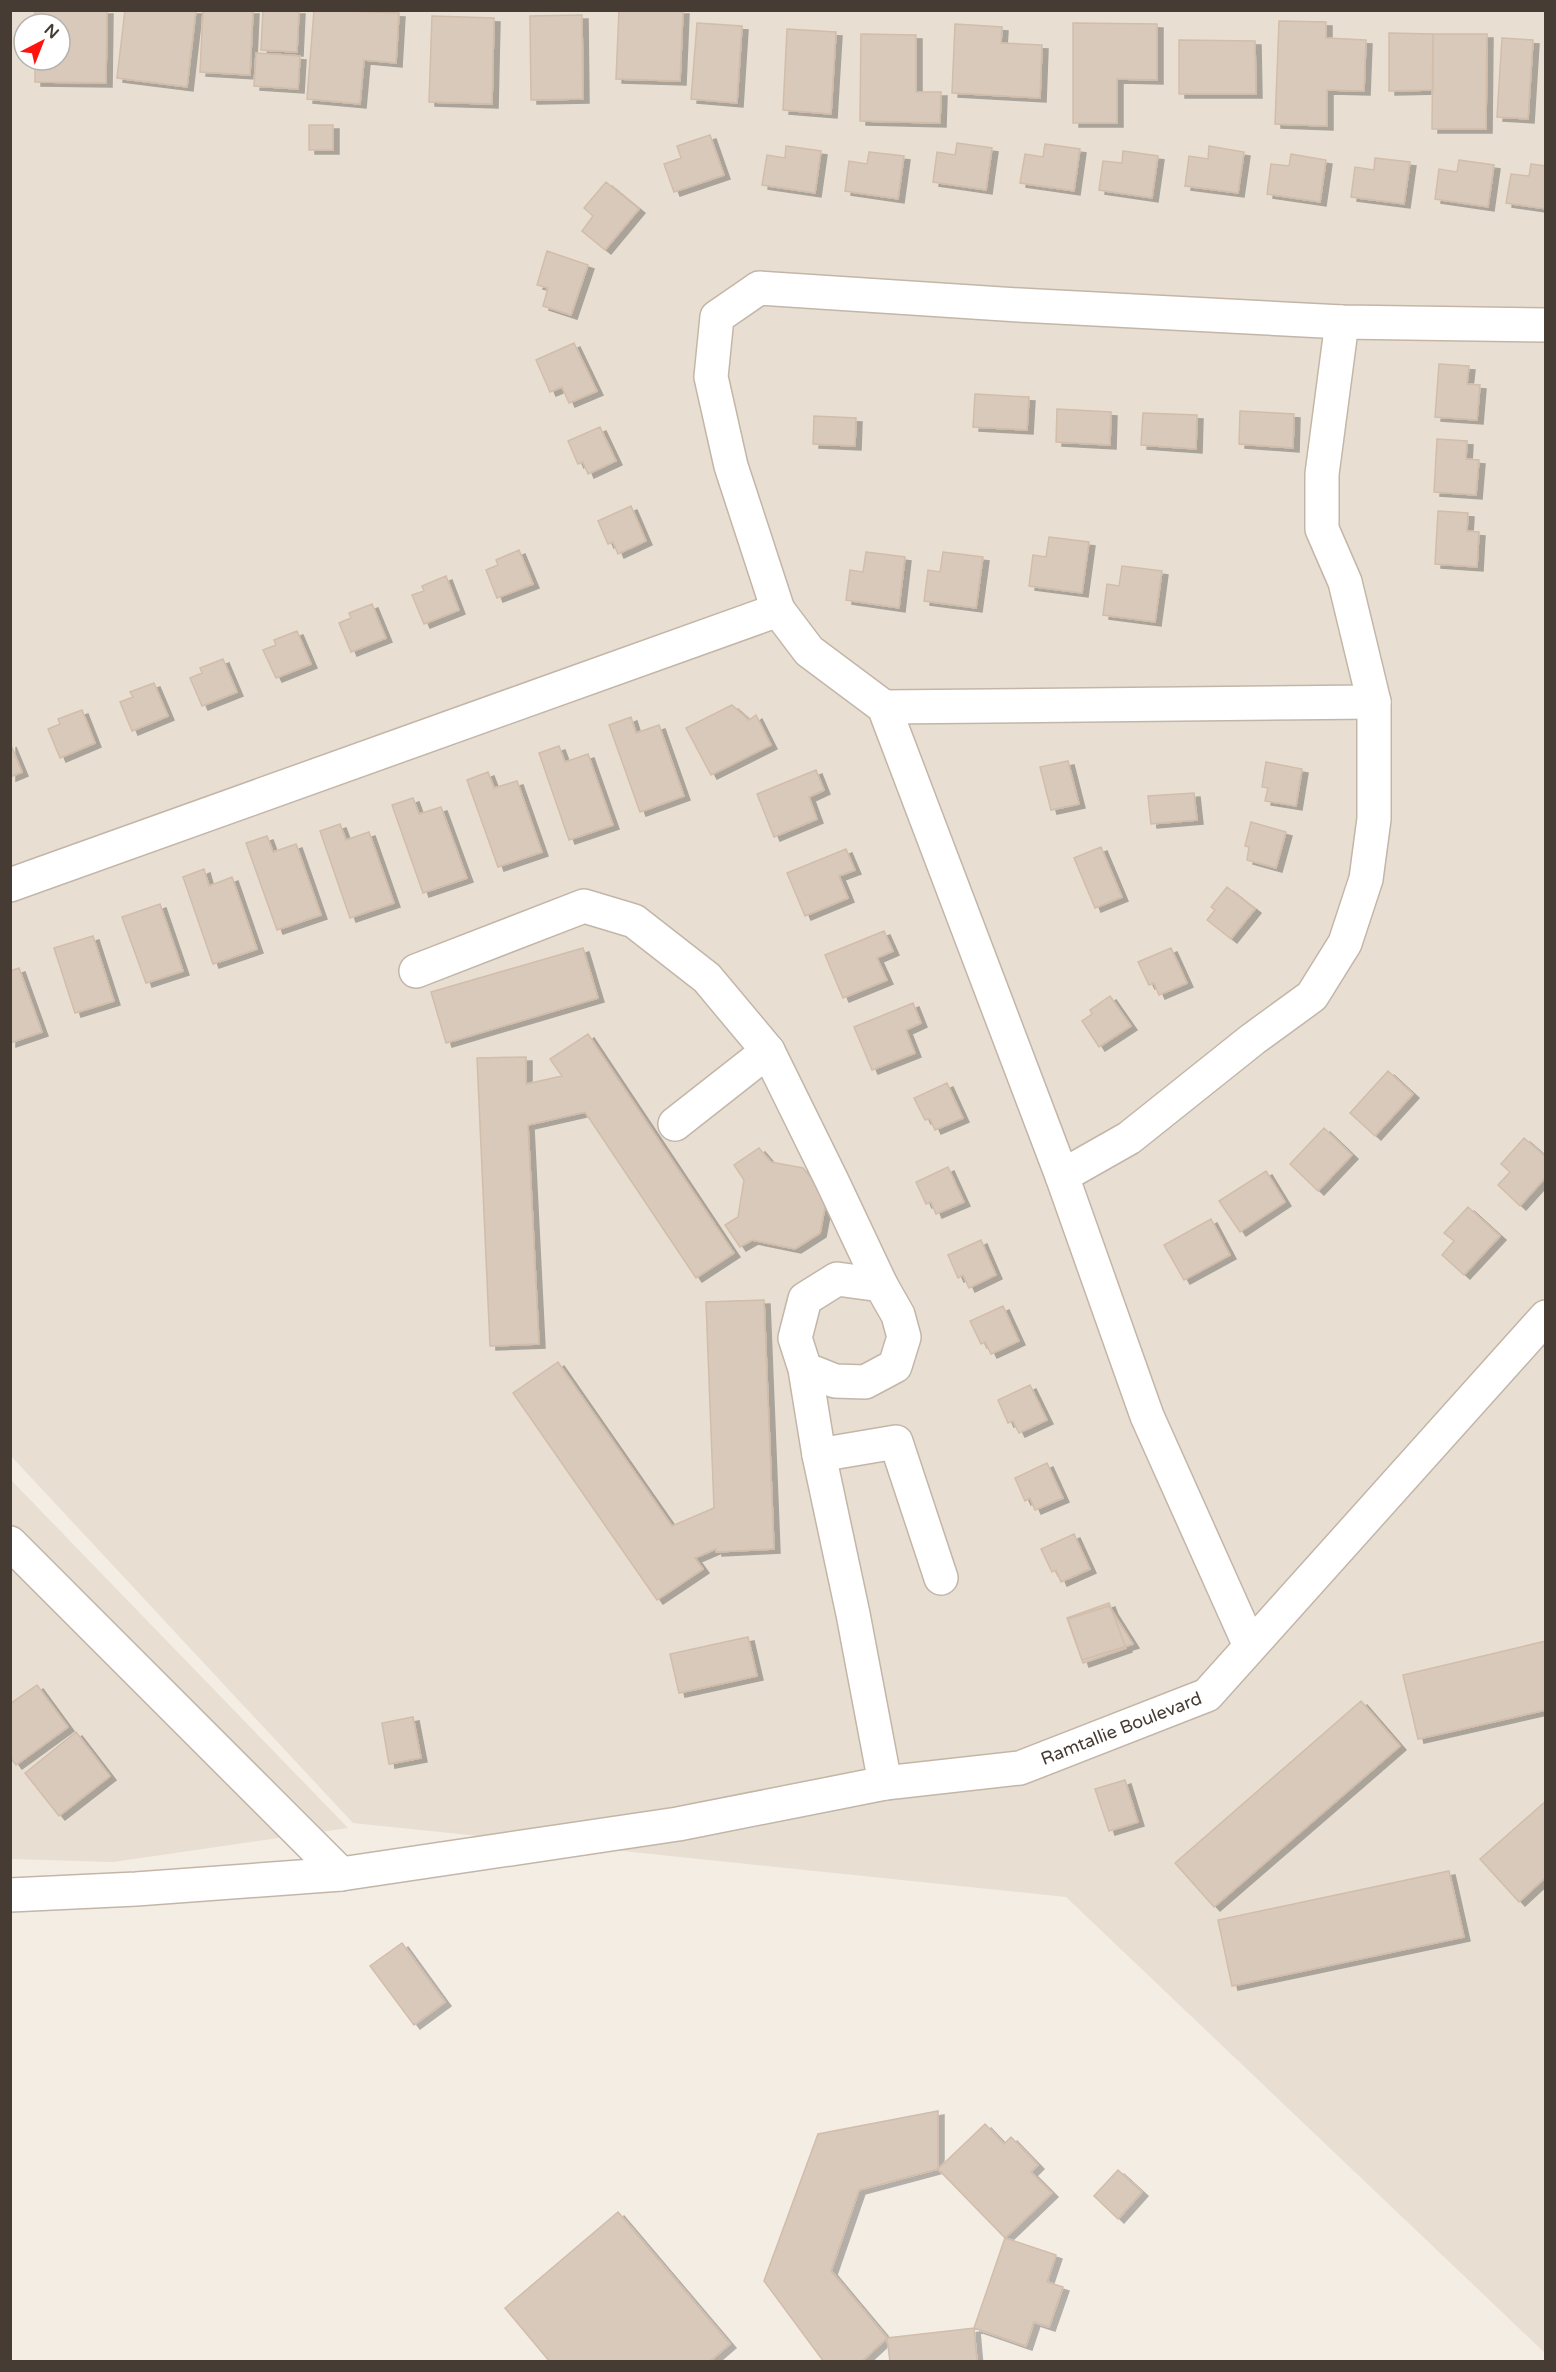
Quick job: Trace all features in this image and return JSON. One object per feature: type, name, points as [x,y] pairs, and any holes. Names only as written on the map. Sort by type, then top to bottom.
[{"type":"street","points":[[1250,1646],[1147,1416],[1062,1176],[884,707],[809,651],[778,610],[731,466],[711,377],[717,317],[759,288],[1019,305],[1342,321],[1545,325]]},
{"type":"street","points":[[1062,1176],[1130,1138],[1253,1039],[1312,996],[1345,943],[1366,879],[1374,819],[1374,702],[1345,582],[1322,529],[1322,474],[1342,321]]},
{"type":"street","points":[[10,885],[778,610]]},
{"type":"street","points":[[884,707],[1374,702]]},
{"type":"street","points":[[416,971],[584,906],[634,921],[707,978],[768,1052],[881,1285],[898,1315],[904,1338],[895,1366],[865,1382],[836,1381],[805,1370]]},
{"type":"street","points":[[675,1124],[768,1052]]},
{"type":"street","points":[[881,1285],[837,1279],[805,1299],[795,1338],[805,1370],[819,1455],[885,1783]]},
{"type":"street","name":"Ramtallie Boulevard","points":[[10,1895],[136,1889],[341,1874],[678,1824],[885,1783],[1020,1768],[1208,1695],[1545,1317]]},
{"type":"street","points":[[819,1455],[896,1442],[941,1578]]},
{"type":"street","points":[[10,1543],[341,1874]]},
{"type":"shaded area","points":[[11,11],[1545,11],[1545,2353],[1066,1897],[353,1823],[11,1456]]},
{"type":"shaded area","points":[[10,1479],[348,1828],[113,1862],[11,1859]]},
{"type":"building","points":[[35,10],[107,10],[106,83],[35,82],[35,72],[72,72],[72,12],[35,12]]},
{"type":"building","points":[[125,10],[196,10],[187,87],[117,78]]},
{"type":"building","points":[[203,10],[253,10],[250,75],[200,72]]},
{"type":"building","points":[[263,10],[299,10],[297,52],[261,50]]},
{"type":"building","points":[[314,10],[399,13],[396,63],[364,60],[360,104],[307,99]]},
{"type":"building","points":[[619,10],[683,10],[680,81],[616,79]]},
{"type":"building","points":[[582,15],[583,99],[531,100],[530,16]]},
{"type":"building","points":[[432,16],[494,18],[492,104],[429,102]]},
{"type":"building","points":[[1279,21],[1326,22],[1326,38],[1366,40],[1364,91],[1327,90],[1327,126],[1275,124]]},
{"type":"building","points":[[697,23],[742,26],[737,103],[691,99]]},
{"type":"building","points":[[1073,23],[1157,24],[1157,80],[1117,79],[1117,123],[1073,123]]},
{"type":"building","points":[[955,24],[1002,27],[1001,43],[1042,45],[1040,98],[952,93]]},
{"type":"building","points":[[787,29],[836,32],[831,114],[783,110]]},
{"type":"building","points":[[1389,33],[1433,34],[1433,90],[1389,91]]},
{"type":"building","points":[[861,34],[916,35],[916,92],[941,92],[940,123],[860,121]]},
{"type":"building","points":[[1433,34],[1487,34],[1486,129],[1432,129]]},
{"type":"building","points":[[1502,38],[1533,40],[1528,119],[1497,117]]},
{"type":"building","points":[[1179,40],[1255,41],[1256,94],[1179,94]]},
{"type":"building","points":[[256,53],[300,56],[298,89],[254,86]]},
{"type":"building","points":[[309,125],[333,125],[333,150],[309,150]]},
{"type":"building","points":[[710,135],[724,175],[674,192],[664,164],[681,158],[677,146]]},
{"type":"building","points":[[957,143],[992,148],[986,190],[933,182],[937,152],[955,155]]},
{"type":"building","points":[[1045,144],[1080,149],[1074,191],[1020,183],[1025,154],[1043,157]]},
{"type":"building","points":[[786,146],[821,151],[815,193],[762,185],[767,155],[785,158]]},
{"type":"building","points":[[1209,146],[1244,152],[1238,193],[1185,186],[1189,156],[1208,159]]},
{"type":"building","points":[[1123,151],[1158,156],[1152,198],[1099,190],[1103,161],[1122,163]]},
{"type":"building","points":[[869,152],[904,156],[898,199],[845,191],[849,161],[867,164]]},
{"type":"building","points":[[1291,154],[1326,160],[1320,202],[1267,194],[1271,164],[1289,166]]},
{"type":"building","points":[[1375,158],[1410,162],[1404,204],[1351,197],[1355,167],[1374,170]]},
{"type":"building","points":[[1459,160],[1494,165],[1488,207],[1435,199],[1439,169],[1457,172]]},
{"type":"building","points":[[1531,164],[1546,166],[1546,209],[1506,203],[1511,174],[1529,176]]},
{"type":"building","points":[[606,182],[639,209],[605,250],[582,231],[593,216],[584,208]]},
{"type":"building","points":[[547,251],[588,265],[571,315],[543,306],[548,288],[537,285]]},
{"type":"building","points":[[574,343],[597,391],[569,403],[562,387],[550,392],[536,360]]},
{"type":"building","points":[[1439,364],[1469,366],[1467,384],[1480,385],[1477,420],[1435,417]]},
{"type":"building","points":[[975,394],[1029,397],[1027,430],[973,427]]},
{"type":"building","points":[[1057,409],[1111,412],[1110,445],[1056,442]]},
{"type":"building","points":[[1240,411],[1294,414],[1293,448],[1239,444]]},
{"type":"building","points":[[1143,413],[1197,415],[1196,449],[1141,445]]},
{"type":"building","points":[[814,416],[856,418],[855,446],[813,444]]},
{"type":"building","points":[[600,427],[616,461],[588,474],[583,462],[578,464],[568,441]]},
{"type":"building","points":[[1437,439],[1467,441],[1466,459],[1479,460],[1476,495],[1434,492]]},
{"type":"building","points":[[631,506],[646,541],[618,554],[613,542],[608,544],[598,521]]},
{"type":"building","points":[[1438,511],[1468,513],[1467,531],[1479,532],[1477,567],[1435,564]]},
{"type":"building","points":[[1049,537],[1089,542],[1082,593],[1029,586],[1033,555],[1046,557]]},
{"type":"building","points":[[519,550],[533,584],[497,598],[486,570],[498,565],[496,560]]},
{"type":"building","points":[[866,552],[905,557],[899,608],[846,600],[850,570],[863,572]]},
{"type":"building","points":[[943,552],[983,557],[976,608],[924,601],[928,570],[940,572]]},
{"type":"building","points":[[1122,566],[1162,571],[1155,622],[1103,615],[1107,584],[1119,586]]},
{"type":"building","points":[[446,576],[459,610],[424,624],[412,595],[424,591],[422,586]]},
{"type":"building","points":[[372,604],[386,638],[351,652],[339,623],[351,618],[349,613]]},
{"type":"building","points":[[297,631],[311,664],[276,678],[263,650],[276,645],[274,640]]},
{"type":"building","points":[[223,659],[237,692],[202,706],[190,678],[202,673],[200,668]]},
{"type":"building","points":[[154,683],[168,716],[132,731],[120,702],[133,697],[130,692]]},
{"type":"building","points":[[732,705],[749,720],[756,715],[771,745],[711,775],[686,728]]},
{"type":"building","points":[[82,710],[95,743],[60,758],[48,729],[60,724],[58,719]]},
{"type":"building","points":[[631,717],[636,733],[659,725],[684,796],[640,812],[609,725]]},
{"type":"building","points":[[10,743],[22,772],[10,777]]},
{"type":"building","points":[[559,746],[565,762],[588,754],[613,825],[569,840],[539,753]]},
{"type":"building","points":[[1068,761],[1079,804],[1051,810],[1040,767]]},
{"type":"building","points":[[1266,762],[1302,769],[1296,806],[1265,801],[1268,788],[1262,787]]},
{"type":"building","points":[[816,770],[824,790],[809,797],[817,819],[774,837],[757,794]]},
{"type":"building","points":[[488,772],[494,788],[517,781],[542,852],[498,867],[467,780]]},
{"type":"building","points":[[1194,793],[1197,820],[1151,824],[1148,796]]},
{"type":"building","points":[[413,798],[419,814],[441,807],[467,878],[423,893],[392,805]]},
{"type":"building","points":[[1251,822],[1286,832],[1276,868],[1247,860],[1249,847],[1245,846]]},
{"type":"building","points":[[340,824],[346,840],[369,832],[394,903],[350,918],[320,831]]},
{"type":"building","points":[[267,836],[273,852],[296,844],[321,915],[277,930],[246,843]]},
{"type":"building","points":[[1101,847],[1122,897],[1095,908],[1074,858]]},
{"type":"building","points":[[846,849],[855,870],[839,876],[848,898],[805,916],[787,873]]},
{"type":"building","points":[[204,869],[209,886],[232,877],[257,949],[213,964],[183,877]]},
{"type":"building","points":[[1227,887],[1255,909],[1231,939],[1207,920],[1215,910],[1211,907]]},
{"type":"building","points":[[160,904],[183,971],[146,983],[122,917]]},
{"type":"building","points":[[884,931],[893,951],[877,958],[887,980],[843,998],[825,955]]},
{"type":"building","points":[[93,936],[114,1001],[75,1013],[54,948]]},
{"type":"building","points":[[583,948],[598,998],[446,1043],[431,992]]},
{"type":"building","points":[[1171,948],[1187,983],[1159,995],[1154,983],[1149,985],[1138,962]]},
{"type":"building","points":[[19,968],[42,1032],[10,1043],[10,971]]},
{"type":"building","points":[[1110,996],[1131,1026],[1099,1047],[1082,1021],[1092,1014],[1090,1010]]},
{"type":"building","points":[[913,1003],[921,1023],[906,1030],[915,1053],[872,1070],[854,1027]]},
{"type":"building","points":[[588,1034],[734,1253],[696,1278],[585,1112],[528,1125],[539,1344],[490,1346],[477,1058],[526,1057],[526,1084],[562,1076],[550,1059]]},
{"type":"building","points":[[1388,1071],[1413,1094],[1375,1136],[1350,1113]]},
{"type":"building","points":[[947,1083],[963,1118],[935,1130],[930,1119],[925,1120],[914,1098]]},
{"type":"building","points":[[1324,1128],[1352,1155],[1318,1191],[1290,1164]]},
{"type":"building","points":[[1524,1138],[1546,1157],[1546,1177],[1520,1206],[1498,1185],[1510,1172],[1501,1164]]},
{"type":"building","points":[[759,1148],[771,1162],[803,1168],[827,1197],[820,1233],[795,1249],[752,1240],[740,1247],[725,1225],[738,1217],[744,1180],[734,1165]]},
{"type":"building","points":[[948,1167],[964,1202],[936,1214],[931,1202],[926,1204],[916,1182]]},
{"type":"building","points":[[1266,1171],[1285,1202],[1240,1232],[1219,1201]]},
{"type":"building","points":[[1468,1207],[1500,1236],[1464,1275],[1442,1255],[1454,1241],[1444,1233]]},
{"type":"building","points":[[1211,1219],[1230,1255],[1184,1280],[1164,1245]]},
{"type":"building","points":[[981,1240],[996,1275],[969,1288],[963,1275],[958,1278],[948,1255]]},
{"type":"building","points":[[764,1300],[774,1549],[716,1552],[716,1549],[695,1558],[703,1569],[657,1600],[513,1393],[558,1362],[672,1526],[714,1508],[706,1302]]},
{"type":"building","points":[[1003,1306],[1019,1341],[991,1354],[985,1342],[981,1344],[970,1321]]},
{"type":"building","points":[[1030,1385],[1047,1420],[1019,1433],[1013,1421],[1008,1423],[998,1400]]},
{"type":"building","points":[[1047,1463],[1063,1498],[1035,1510],[1030,1498],[1025,1501],[1015,1478]]},
{"type":"building","points":[[1074,1534],[1090,1569],[1061,1582],[1056,1570],[1052,1572],[1041,1549]]},
{"type":"building","points":[[1109,1603],[1126,1648],[1083,1663],[1067,1618]]},
{"type":"building","points":[[1109,1606],[1133,1644],[1082,1660],[1068,1619]]},
{"type":"building","points":[[748,1637],[757,1676],[679,1693],[670,1654]]},
{"type":"building","points":[[1546,1641],[1546,1710],[1418,1739],[1403,1675]]},
{"type":"building","points":[[37,1685],[68,1727],[16,1765],[10,1757],[10,1704]]},
{"type":"building","points":[[1361,1701],[1400,1746],[1214,1907],[1175,1863]]},
{"type":"building","points":[[413,1717],[421,1758],[389,1764],[382,1723]]},
{"type":"building","points":[[76,1732],[110,1776],[59,1816],[25,1773]]},
{"type":"building","points":[[1125,1780],[1138,1822],[1109,1831],[1095,1789]]},
{"type":"building","points":[[1546,1801],[1546,1877],[1519,1902],[1480,1859]]},
{"type":"building","points":[[1449,1871],[1464,1937],[1232,1986],[1218,1920]]},
{"type":"building","points":[[402,1943],[445,2002],[414,2025],[370,1966]]},
{"type":"building","points":[[938,2111],[938,2169],[859,2190],[831,2271],[887,2338],[861,2362],[824,2362],[764,2281],[818,2134]]},
{"type":"building","points":[[985,2124],[1004,2144],[1011,2137],[1038,2165],[1031,2172],[1052,2193],[1005,2238],[938,2169]]},
{"type":"building","points":[[1118,2170],[1142,2192],[1118,2219],[1094,2196]]},
{"type":"building","points":[[618,2212],[730,2344],[709,2362],[550,2362],[505,2308]]},
{"type":"building","points":[[1005,2238],[1056,2255],[1047,2282],[1063,2287],[1049,2327],[1034,2322],[1026,2346],[974,2328]]},
{"type":"building","points":[[974,2328],[977,2362],[890,2362],[887,2338]]}]
